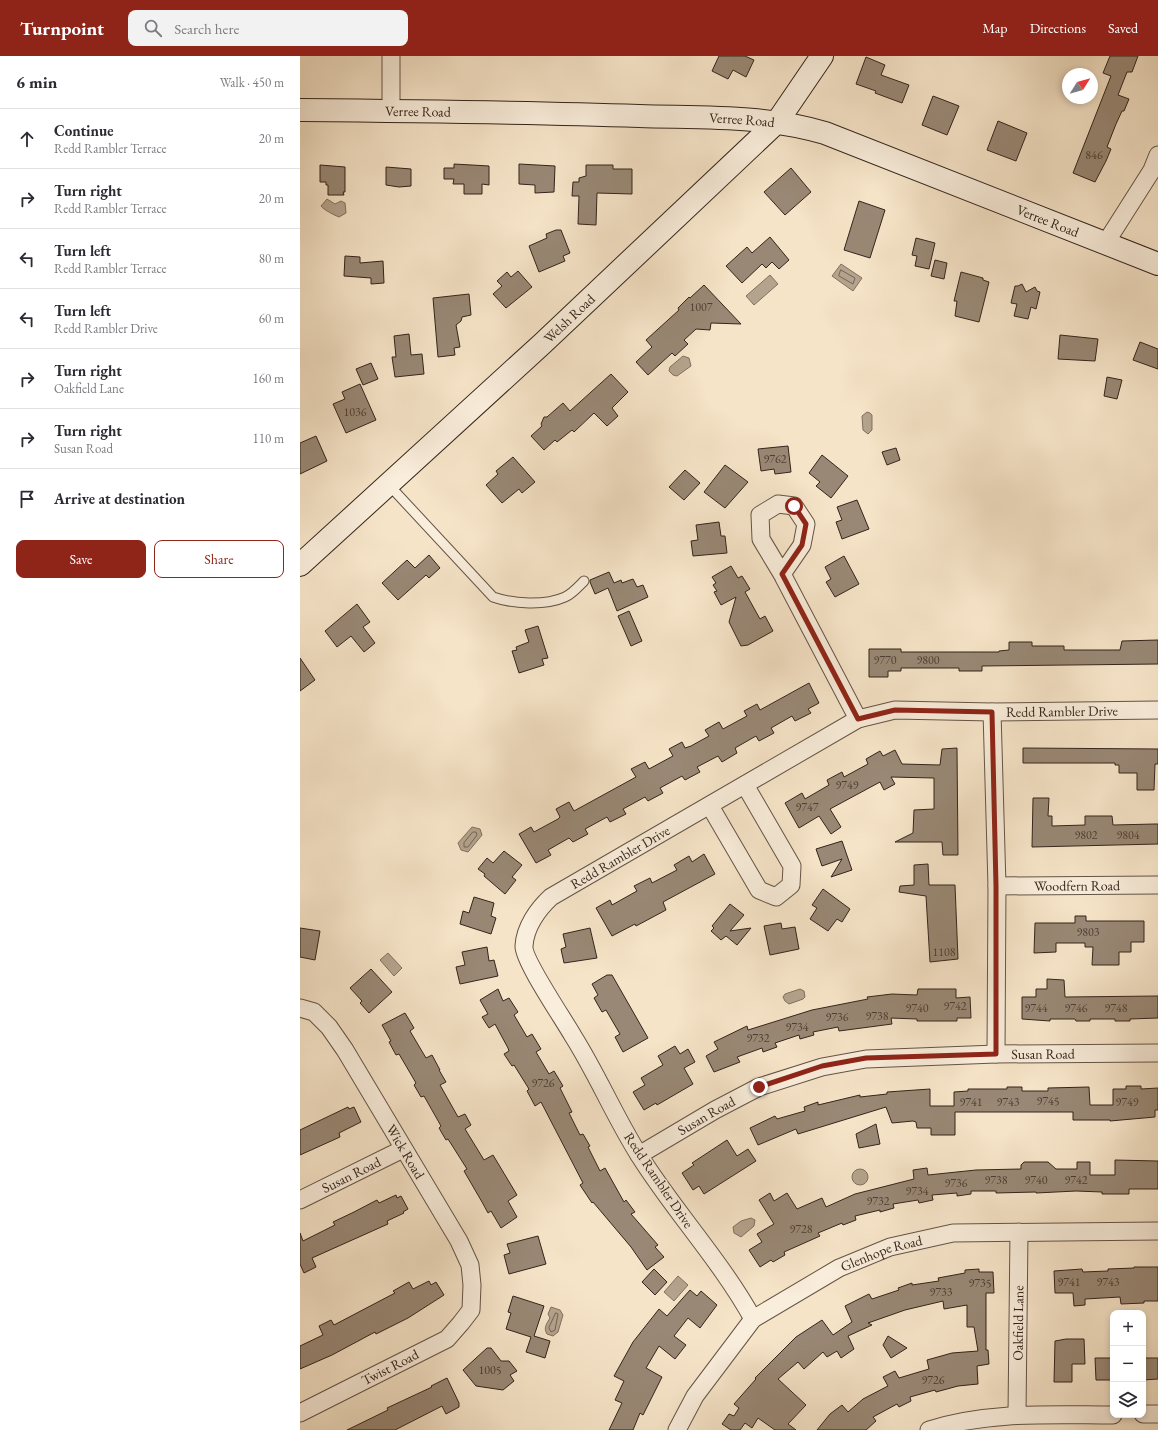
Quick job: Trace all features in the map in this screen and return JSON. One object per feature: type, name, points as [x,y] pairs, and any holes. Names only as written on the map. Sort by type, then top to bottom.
[{"type":"main road","name":"Welsh Road","points":[[300,565],[542,344],[777,122],[822,56]]},
{"type":"main road","name":"Verree Road","points":[[300,110],[559,113],[777,122],[825,133],[1158,264]]},
{"type":"street","points":[[391,56],[391,111]]},
{"type":"street","points":[[1105,244],[1152,170],[1158,156]]},
{"type":"street","points":[[782,574],[858,719]]},
{"type":"street","name":"Redd Rambler Drive","points":[[753,1319],[737,1288],[718,1266],[639,1155],[578,1043],[532,970],[524,947],[530,925],[541,907],[551,897],[858,719],[895,710],[992,712],[1158,710]]},
{"type":"street","points":[[992,712],[996,886],[996,1054]]},
{"type":"street","points":[[710,806],[759,890],[776,897],[791,885],[792,866],[745,785]]},
{"type":"street","name":"Woodfern Road","points":[[996,886],[1158,885]]},
{"type":"street","name":"Wick Road","points":[[303,1009],[314,1012],[329,1027],[341,1044],[370,1090],[402,1149],[459,1241],[470,1265],[472,1285],[471,1310]]},
{"type":"street","name":"Susan Road","points":[[639,1155],[715,1110],[759,1087],[822,1066],[866,1058],[996,1054],[1158,1053]]},
{"type":"street","name":"Susan Road","points":[[300,1200],[402,1149]]},
{"type":"street","name":"Glenhope Road","points":[[677,1430],[695,1396],[753,1319],[839,1268],[890,1247],[953,1233],[1158,1231]]},
{"type":"street","name":"Oakfield Lane","points":[[1017,1415],[1020,1232]]},
{"type":"street","name":"Twist Road","points":[[300,1413],[447,1339],[471,1310]]},
{"type":"street","points":[[929,1430],[947,1424],[1017,1415],[1110,1414]]},
{"type":"street","points":[[1146,1414],[1158,1414]]},
{"type":"lane","points":[[388,484],[493,597],[511,601],[551,600],[566,597],[584,581]]},
{"type":"water","points":[[327,199],[335,204],[341,201],[345,203],[346,213],[339,217],[324,209],[321,206]]},
{"type":"water","points":[[841,264],[862,278],[853,291],[832,276]]},
{"type":"water","points":[[770,275],[778,284],[754,305],[746,296]]},
{"type":"water","points":[[683,356],[689,358],[691,366],[677,376],[673,375],[669,371],[670,367]]},
{"type":"water","points":[[867,412],[872,415],[872,430],[868,434],[863,430],[862,416]]},
{"type":"water","points":[[472,827],[480,829],[482,835],[468,852],[461,850],[458,843]]},
{"type":"water","points":[[388,953],[402,968],[394,976],[380,960]]},
{"type":"water","points":[[800,989],[804,991],[805,997],[803,999],[789,1004],[785,1001],[783,997],[785,994]]},
{"type":"water","points":[[860,1169],[867,1174],[868,1177],[863,1184],[860,1185],[853,1180],[852,1177],[857,1170]]},
{"type":"water","points":[[751,1218],[755,1220],[754,1226],[741,1237],[734,1233],[733,1227],[741,1221]]},
{"type":"water","points":[[678,1276],[688,1285],[674,1301],[664,1292]]},
{"type":"water","points":[[551,1307],[560,1310],[563,1315],[558,1332],[553,1336],[547,1334],[545,1330],[550,1318],[548,1314]]},
{"type":"building","points":[[719,56],[745,56],[754,60],[746,77],[733,70],[728,79],[712,71]]},
{"type":"building","points":[[1110,56],[1138,56],[1132,72],[1127,72],[1118,95],[1129,99],[1116,124],[1107,147],[1111,149],[1095,182],[1073,173],[1111,76],[1103,73]]},
{"type":"building","points":[[866,57],[885,65],[881,75],[909,85],[902,103],[856,84]]},
{"type":"building","points":[[933,96],[959,106],[947,135],[922,125]]},
{"type":"building","points":[[998,121],[1027,133],[1016,161],[987,150]]},
{"type":"building","points":[[454,164],[489,166],[489,185],[482,184],[482,194],[464,194],[464,184],[453,184],[454,179],[444,179],[444,168],[454,168]]},
{"type":"building","points":[[519,164],[555,166],[554,192],[535,193],[535,185],[519,184]]},
{"type":"building","points":[[320,165],[345,167],[344,195],[328,195],[328,185],[326,185],[326,182],[320,182]]},
{"type":"building","points":[[586,165],[613,165],[613,169],[632,169],[632,194],[597,193],[596,225],[578,224],[579,196],[572,196],[573,182],[579,182],[579,178],[586,176]]},
{"type":"building","points":[[386,167],[411,169],[411,186],[399,187],[386,185]]},
{"type":"building","points":[[791,168],[811,192],[785,215],[764,192]]},
{"type":"building","points":[[859,201],[885,210],[870,258],[844,250]]},
{"type":"building","points":[[556,230],[561,230],[570,253],[563,256],[565,261],[539,272],[529,246],[547,238],[546,234]]},
{"type":"building","points":[[770,237],[789,260],[779,269],[772,262],[766,268],[762,264],[742,283],[726,266],[747,247],[752,253]]},
{"type":"building","points":[[916,238],[935,243],[929,269],[915,266],[917,256],[912,255]]},
{"type":"building","points":[[345,256],[360,257],[360,263],[383,261],[384,283],[371,284],[371,278],[344,276]]},
{"type":"building","points":[[935,260],[947,263],[944,279],[931,276]]},
{"type":"building","points":[[518,271],[532,287],[506,308],[493,294],[502,286],[497,281],[507,272],[511,277]]},
{"type":"building","points":[[961,272],[983,278],[983,280],[989,282],[979,322],[955,316],[957,301],[954,301]]},
{"type":"building","points":[[1022,284],[1026,292],[1035,287],[1037,291],[1040,292],[1036,309],[1031,307],[1028,319],[1014,316],[1017,304],[1011,303],[1015,286]]},
{"type":"building","points":[[704,285],[741,324],[711,323],[710,330],[696,329],[684,340],[688,344],[675,356],[672,353],[648,375],[636,362],[652,347],[646,340],[679,310],[678,308],[689,297],[690,298]]},
{"type":"building","points":[[469,294],[471,315],[462,317],[461,321],[456,325],[460,347],[454,348],[455,355],[438,357],[433,298]]},
{"type":"building","points":[[409,334],[411,355],[422,354],[424,374],[395,377],[392,357],[396,357],[394,336]]},
{"type":"building","points":[[1060,335],[1098,339],[1095,361],[1058,359]]},
{"type":"building","points":[[1140,342],[1158,349],[1158,369],[1133,360]]},
{"type":"building","points":[[371,363],[378,379],[363,385],[356,369]]},
{"type":"building","points":[[611,374],[628,392],[612,408],[618,416],[607,426],[594,413],[574,432],[572,430],[557,442],[555,440],[544,450],[531,436],[542,426],[541,424],[544,417],[547,417],[563,403],[570,411]]},
{"type":"building","points":[[1107,377],[1122,380],[1117,399],[1104,396]]},
{"type":"building","points":[[360,384],[376,420],[346,433],[333,404],[345,399],[342,392]]},
{"type":"building","points":[[316,436],[327,461],[300,474],[300,443]]},
{"type":"building","points":[[788,446],[791,472],[775,474],[774,469],[761,471],[758,449]]},
{"type":"building","points":[[896,448],[900,460],[887,465],[882,452]]},
{"type":"building","points":[[822,455],[848,476],[831,498],[816,486],[820,482],[809,473]]},
{"type":"building","points":[[513,457],[535,482],[522,493],[519,489],[502,503],[486,485],[498,474],[496,471]]},
{"type":"building","points":[[725,465],[748,482],[725,508],[704,492]]},
{"type":"building","points":[[685,470],[700,483],[684,500],[669,487]]},
{"type":"building","points":[[857,500],[869,529],[842,539],[836,522],[842,520],[837,507]]},
{"type":"building","points":[[719,522],[721,536],[725,536],[727,553],[693,556],[691,541],[698,540],[696,525]]},
{"type":"building","points":[[429,555],[440,568],[429,578],[426,575],[398,600],[382,583],[407,560],[415,568]]},
{"type":"building","points":[[844,556],[859,584],[835,597],[826,582],[831,579],[825,567]]},
{"type":"building","points":[[731,566],[738,578],[742,576],[750,589],[745,592],[760,619],[765,616],[773,631],[748,645],[741,646],[729,622],[736,597],[721,605],[714,592],[717,591],[713,585],[716,583],[712,577]]},
{"type":"building","points":[[609,572],[614,583],[621,580],[622,583],[633,579],[637,587],[643,585],[648,597],[617,611],[608,588],[595,594],[590,582],[590,580]]},
{"type":"building","points":[[357,604],[370,622],[363,627],[375,643],[364,652],[351,636],[337,647],[325,631]]},
{"type":"building","points":[[629,611],[642,641],[631,646],[618,616]]},
{"type":"building","points":[[538,626],[548,658],[542,659],[544,665],[519,673],[512,651],[517,650],[516,647],[529,642],[525,630]]},
{"type":"building","points":[[1158,640],[1158,664],[982,666],[982,671],[959,671],[959,668],[901,668],[901,671],[888,671],[888,677],[869,677],[869,649],[901,649],[901,652],[999,652],[1009,650],[1009,642],[1032,642],[1032,646],[1064,646],[1064,650],[1120,650],[1122,641]]},
{"type":"building","points":[[300,658],[315,680],[300,691]]},
{"type":"building","points":[[809,683],[819,703],[808,709],[811,713],[795,721],[792,716],[771,728],[774,733],[759,741],[756,736],[735,748],[737,753],[722,762],[718,756],[697,767],[700,772],[685,780],[682,776],[660,788],[663,793],[648,801],[645,797],[623,809],[626,814],[610,822],[607,817],[585,829],[588,834],[573,842],[569,838],[548,850],[551,855],[536,863],[519,834],[531,827],[534,832],[558,819],[560,817],[556,809],[569,802],[574,811],[636,777],[631,769],[645,762],[649,769],[673,756],[669,749],[682,742],[685,748],[709,736],[705,730],[719,722],[723,729],[747,716],[744,711],[757,704],[760,710]]},
{"type":"building","points":[[957,748],[958,855],[943,855],[942,842],[895,842],[913,833],[914,810],[934,809],[934,778],[891,777],[895,784],[884,790],[880,782],[830,809],[841,827],[831,834],[819,816],[799,828],[785,803],[802,793],[805,799],[829,785],[827,780],[842,772],[844,777],[868,764],[866,759],[880,751],[883,756],[895,750],[902,764],[940,765],[942,749]]},
{"type":"building","points":[[1023,748],[1158,749],[1158,764],[1155,764],[1154,790],[1137,790],[1137,773],[1119,773],[1119,765],[1115,765],[1115,763],[1023,763]]},
{"type":"building","points":[[1033,798],[1049,798],[1048,816],[1052,816],[1052,826],[1085,825],[1085,816],[1112,816],[1113,825],[1158,824],[1158,844],[1032,847]]},
{"type":"building","points":[[842,841],[852,870],[831,877],[842,859],[822,866],[816,849]]},
{"type":"building","points":[[504,851],[522,865],[512,877],[516,880],[505,894],[478,869],[487,858],[493,863]]},
{"type":"building","points":[[704,854],[715,874],[663,902],[666,910],[636,926],[635,924],[612,936],[596,908],[610,900],[612,905],[637,891],[634,886],[650,878],[652,883],[677,870],[674,865],[689,856],[692,862]]},
{"type":"building","points":[[928,864],[929,885],[955,885],[958,959],[930,962],[926,896],[899,892],[900,886],[914,885],[914,865]]},
{"type":"building","points":[[823,889],[850,909],[842,922],[837,919],[828,931],[810,919],[817,908],[812,905]]},
{"type":"building","points":[[474,897],[494,903],[491,916],[496,918],[491,934],[460,924],[463,911],[469,913]]},
{"type":"building","points":[[730,904],[744,915],[730,931],[751,928],[737,945],[726,936],[721,940],[711,931],[714,928],[712,926]]},
{"type":"building","points":[[1075,916],[1086,916],[1086,921],[1144,921],[1144,942],[1131,942],[1131,952],[1119,952],[1119,965],[1092,965],[1093,947],[1085,947],[1085,943],[1056,943],[1056,952],[1034,953],[1035,923],[1075,923]]},
{"type":"building","points":[[781,923],[782,929],[795,927],[799,949],[770,955],[764,926]]},
{"type":"building","points":[[300,928],[320,931],[315,960],[300,957]]},
{"type":"building","points":[[590,928],[597,958],[564,963],[561,949],[566,947],[563,934]]},
{"type":"building","points":[[487,947],[489,961],[494,960],[498,976],[460,984],[456,967],[465,965],[462,952]]},
{"type":"building","points":[[371,969],[392,992],[369,1013],[360,1003],[362,1001],[350,988]]},
{"type":"building","points":[[607,975],[612,975],[648,1038],[623,1052],[615,1037],[620,1034],[606,1010],[602,1012],[594,998],[598,995],[592,984]]},
{"type":"building","points":[[1047,979],[1064,980],[1065,997],[1158,996],[1158,1018],[1130,1019],[1130,1021],[1115,1021],[1115,1019],[1090,1019],[1090,1021],[1076,1021],[1075,1019],[1050,1019],[1050,1021],[1022,1019],[1022,997],[1036,997],[1036,989],[1047,989]]},
{"type":"building","points":[[498,989],[503,1001],[509,998],[518,1012],[514,1015],[527,1037],[532,1034],[541,1049],[536,1052],[549,1074],[554,1071],[563,1086],[560,1088],[572,1112],[569,1113],[580,1135],[583,1134],[590,1146],[588,1147],[600,1171],[605,1168],[624,1202],[626,1200],[635,1212],[631,1214],[658,1245],[655,1247],[664,1257],[647,1270],[631,1247],[593,1202],[592,1203],[580,1185],[583,1183],[541,1102],[535,1106],[527,1091],[529,1089],[514,1065],[512,1066],[504,1054],[509,1051],[495,1024],[489,1028],[482,1017],[488,1014],[480,1000]]},
{"type":"building","points":[[918,989],[956,989],[956,998],[970,997],[971,1018],[957,1018],[957,1021],[917,1021],[917,1019],[891,1018],[892,1024],[839,1031],[838,1027],[813,1032],[814,1035],[800,1039],[799,1035],[775,1043],[777,1047],[763,1052],[762,1048],[737,1057],[740,1062],[714,1072],[706,1056],[718,1049],[714,1042],[747,1026],[748,1030],[812,1010],[868,999],[867,997],[892,994],[917,995]]},
{"type":"building","points":[[405,1013],[414,1028],[410,1031],[426,1058],[432,1055],[440,1070],[446,1082],[440,1085],[458,1117],[465,1114],[471,1125],[465,1129],[484,1160],[493,1155],[517,1195],[508,1201],[517,1217],[501,1228],[491,1211],[488,1213],[464,1171],[467,1169],[448,1139],[446,1140],[439,1128],[441,1126],[424,1096],[421,1097],[414,1085],[416,1083],[399,1054],[396,1055],[389,1042],[391,1041],[382,1025]]},
{"type":"building","points":[[675,1046],[680,1054],[688,1049],[695,1062],[684,1068],[693,1084],[657,1105],[656,1103],[644,1110],[633,1092],[645,1085],[641,1078],[663,1065],[658,1056]]},
{"type":"building","points":[[1126,1086],[1141,1086],[1141,1089],[1158,1088],[1158,1110],[1155,1110],[1155,1117],[1110,1121],[1073,1120],[1073,1112],[955,1112],[955,1135],[931,1135],[931,1128],[917,1128],[916,1122],[913,1121],[892,1123],[886,1107],[798,1134],[796,1129],[758,1145],[750,1128],[775,1116],[777,1119],[805,1111],[804,1107],[818,1102],[818,1105],[860,1095],[860,1097],[887,1094],[887,1092],[930,1089],[930,1106],[954,1106],[954,1092],[968,1091],[968,1089],[1007,1089],[1007,1087],[1022,1087],[1022,1091],[1048,1091],[1048,1088],[1089,1087],[1090,1105],[1113,1105],[1113,1089],[1126,1089]]},
{"type":"building","points":[[348,1107],[349,1109],[354,1107],[361,1122],[339,1133],[340,1137],[300,1155],[300,1130]]},
{"type":"building","points":[[876,1124],[880,1144],[859,1148],[856,1134]]},
{"type":"building","points":[[727,1140],[737,1156],[748,1149],[756,1161],[704,1194],[699,1186],[693,1190],[682,1173],[694,1165],[692,1163]]},
{"type":"building","points":[[1115,1160],[1158,1161],[1158,1189],[1129,1189],[1129,1194],[1102,1194],[1102,1192],[1076,1191],[996,1193],[996,1191],[971,1191],[971,1194],[957,1196],[957,1193],[932,1195],[933,1200],[919,1203],[918,1200],[893,1204],[894,1208],[855,1216],[856,1220],[843,1225],[842,1223],[818,1233],[820,1236],[784,1252],[785,1255],[773,1262],[771,1260],[760,1267],[749,1250],[762,1242],[757,1234],[774,1224],[759,1200],[770,1193],[774,1201],[787,1193],[797,1209],[822,1198],[826,1207],[855,1194],[914,1179],[913,1170],[927,1168],[928,1175],[976,1170],[1021,1169],[1021,1165],[1024,1162],[1048,1162],[1056,1169],[1077,1169],[1077,1162],[1090,1162],[1090,1175],[1115,1175]]},
{"type":"building","points":[[396,1195],[397,1198],[401,1196],[408,1209],[403,1212],[404,1213],[387,1221],[388,1224],[312,1258],[316,1267],[304,1273],[300,1264],[300,1233],[303,1241],[335,1225],[333,1222],[377,1200],[379,1203]]},
{"type":"building","points":[[538,1236],[546,1264],[509,1274],[504,1255],[510,1253],[507,1244]]},
{"type":"building","points":[[1158,1267],[1158,1301],[1121,1304],[1120,1297],[1085,1299],[1085,1305],[1074,1306],[1073,1293],[1055,1293],[1054,1271],[1082,1269],[1083,1272],[1108,1271],[1108,1269]]},
{"type":"building","points":[[654,1269],[667,1282],[655,1295],[642,1282]]},
{"type":"building","points":[[979,1269],[979,1272],[993,1272],[994,1293],[986,1293],[986,1350],[988,1350],[989,1364],[977,1366],[978,1384],[958,1386],[936,1392],[935,1390],[910,1397],[911,1401],[899,1407],[897,1404],[873,1417],[876,1421],[866,1430],[817,1430],[830,1414],[842,1405],[848,1412],[863,1399],[888,1386],[883,1377],[895,1371],[899,1378],[929,1369],[927,1360],[952,1353],[978,1351],[974,1327],[967,1327],[967,1305],[944,1309],[943,1301],[905,1310],[868,1323],[872,1325],[848,1336],[854,1349],[841,1358],[837,1351],[827,1357],[823,1352],[804,1369],[798,1362],[778,1379],[806,1405],[788,1424],[796,1430],[775,1430],[758,1418],[752,1428],[745,1423],[740,1430],[731,1430],[722,1424],[729,1414],[734,1416],[739,1408],[734,1404],[756,1379],[755,1378],[796,1337],[822,1320],[833,1335],[852,1322],[845,1306],[869,1294],[872,1299],[899,1290],[898,1288],[912,1283],[912,1285],[939,1281],[938,1278],[965,1273],[965,1270]]},
{"type":"building","points":[[429,1281],[431,1285],[436,1282],[444,1295],[408,1318],[376,1334],[375,1332],[332,1355],[300,1369],[300,1346],[323,1335],[319,1326],[331,1320],[334,1325],[395,1293],[393,1291],[409,1282],[413,1289]]},
{"type":"building","points":[[690,1290],[697,1296],[701,1291],[717,1305],[700,1328],[688,1318],[674,1336],[686,1345],[675,1359],[659,1346],[646,1368],[662,1377],[643,1415],[640,1413],[633,1430],[609,1430],[622,1403],[615,1400],[624,1381],[614,1376],[633,1342],[659,1309],[667,1316]]},
{"type":"building","points":[[513,1296],[544,1306],[534,1336],[550,1341],[545,1358],[526,1352],[531,1337],[506,1329],[511,1313],[508,1312]]},
{"type":"building","points":[[888,1336],[907,1348],[891,1358],[883,1345]]},
{"type":"building","points":[[1066,1339],[1084,1339],[1085,1364],[1072,1364],[1072,1382],[1054,1382],[1055,1341]]},
{"type":"building","points":[[487,1348],[491,1348],[501,1361],[509,1361],[517,1371],[510,1375],[514,1381],[503,1390],[476,1386],[463,1370]]},
{"type":"building","points":[[1095,1358],[1110,1358],[1110,1380],[1096,1380]]},
{"type":"building","points":[[1146,1358],[1158,1358],[1158,1379],[1146,1380]]},
{"type":"building","points":[[447,1378],[459,1403],[459,1407],[446,1414],[442,1406],[395,1430],[347,1430],[388,1410],[387,1408],[432,1387],[431,1386]]},
{"type":"route","points":[[759,1087],[822,1066],[866,1058],[996,1054],[996,886],[992,712],[895,710],[858,719],[782,574],[802,545],[806,524],[794,506]]}]
